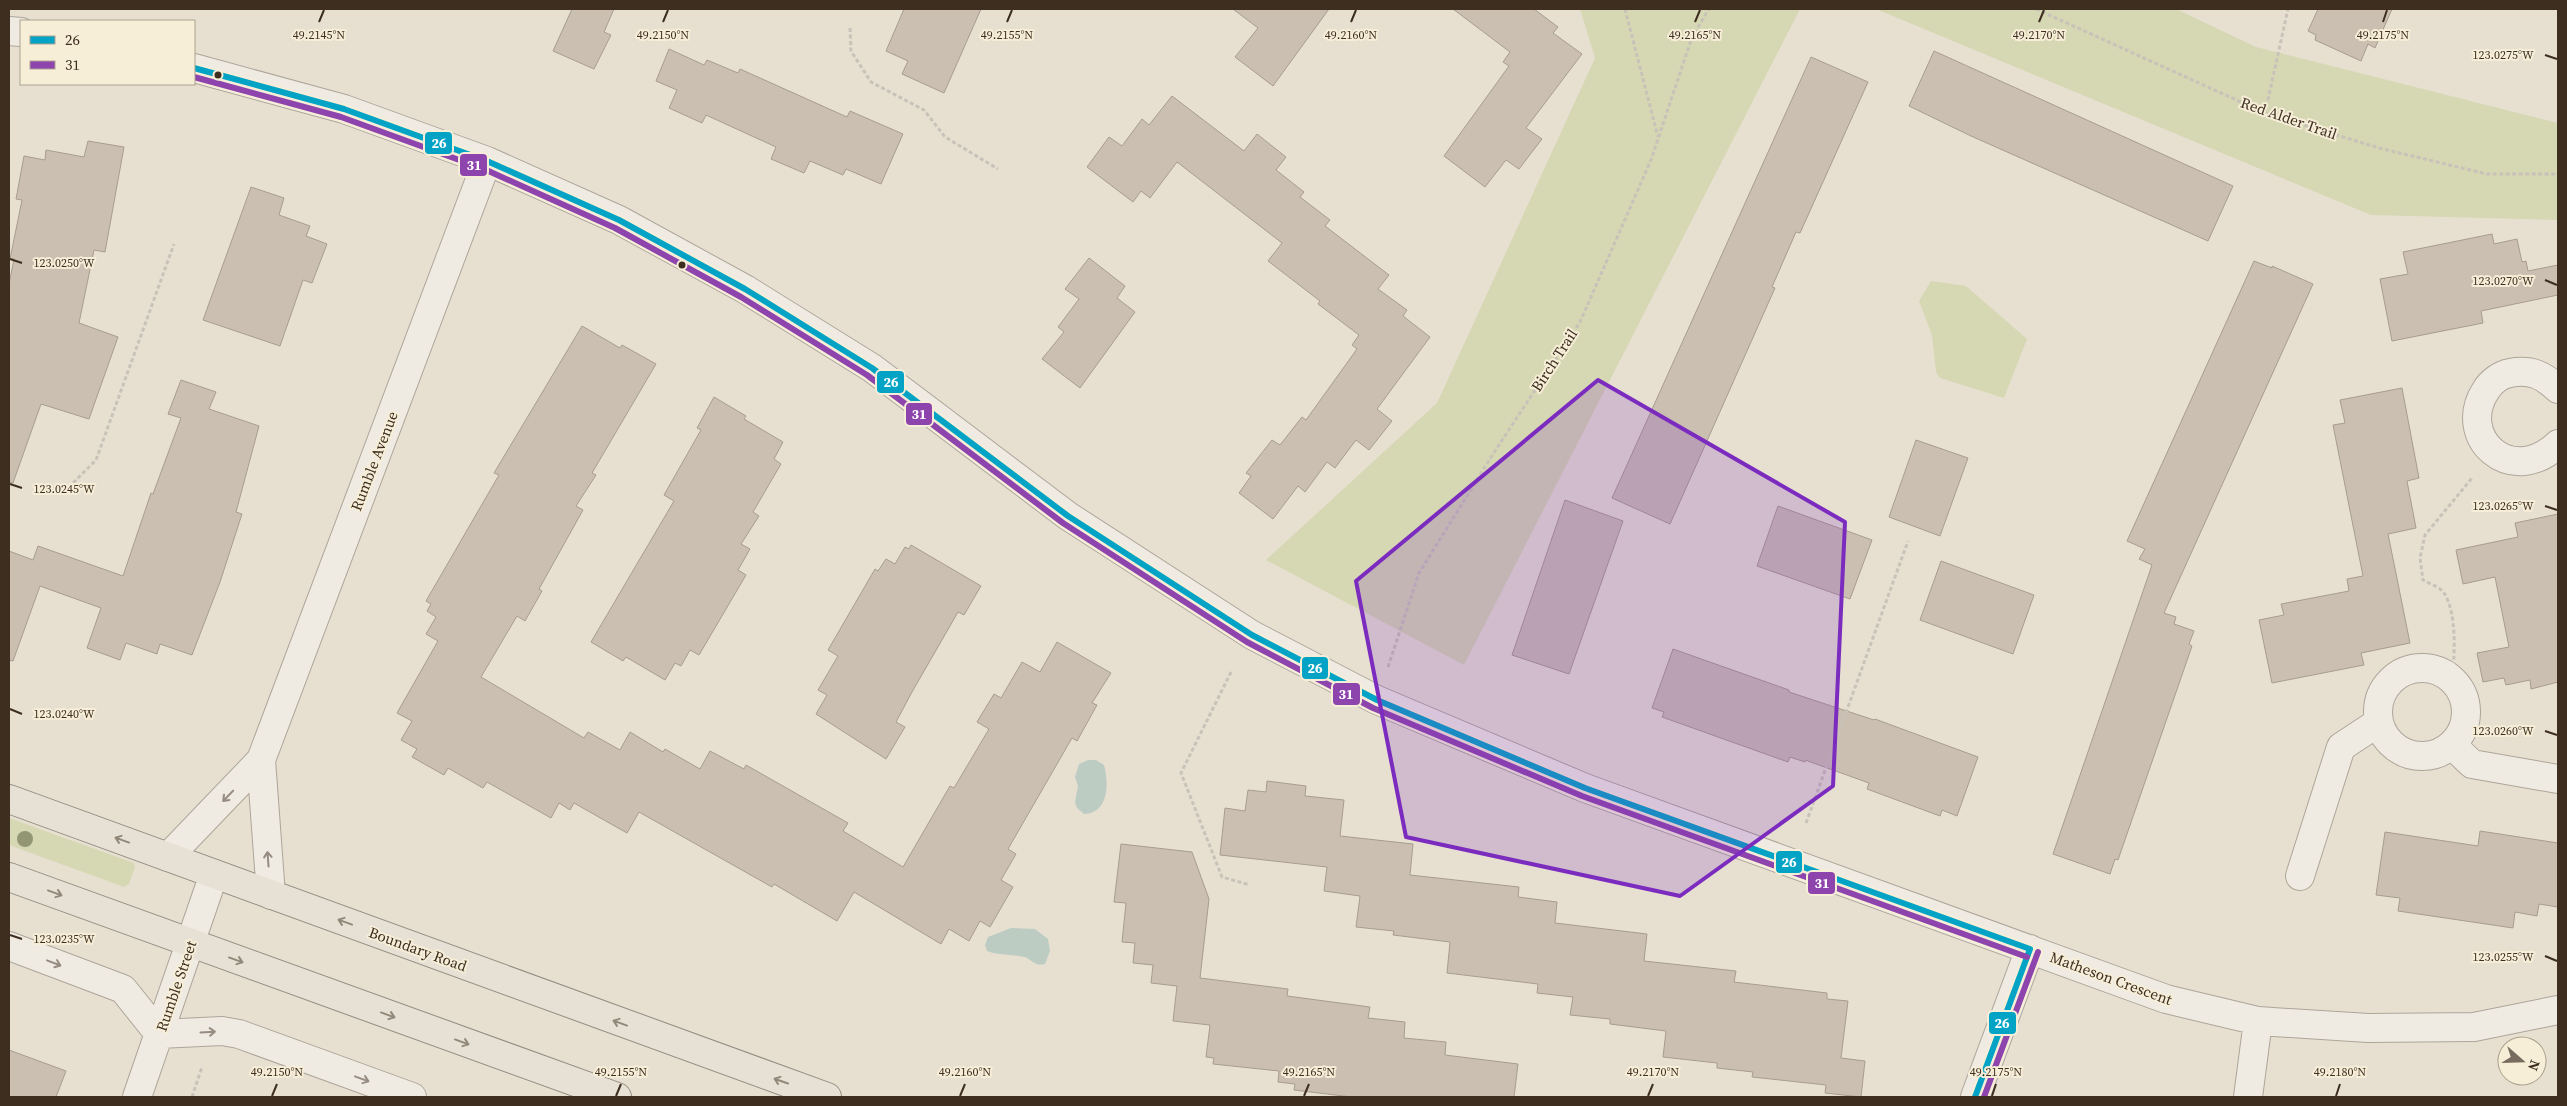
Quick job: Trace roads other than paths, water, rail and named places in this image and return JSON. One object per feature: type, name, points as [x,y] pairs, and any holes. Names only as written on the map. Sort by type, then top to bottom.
[{"type":"main road","name":"Boundary Road","points":[[9,799],[827,1097]]},
{"type":"main road","points":[[9,876],[617,1097]]},
{"type":"street","name":"Matheson Crescent","points":[[195,68],[344,109],[487,162],[619,220],[745,289],[872,368],[1068,516],[1244,630],[1377,700],[1585,788],[2030,948],[2166,999],[2258,1021],[2368,1028],[2474,1027],[2558,1010]]},
{"type":"street","name":"Rumble Avenue","points":[[168,857],[261,760],[487,162]]},
{"type":"street","points":[[2558,388],[2544,376],[2526,371],[2507,373],[2490,383],[2480,399],[2476,418],[2481,436],[2492,452],[2509,461],[2528,462],[2546,456],[2558,444]]},
{"type":"street","points":[[2418,668],[2436,670],[2452,679],[2463,694],[2466,712],[2463,730],[2452,745],[2437,754],[2418,756],[2401,751],[2387,739],[2380,722],[2379,704],[2386,686],[2400,674],[2418,668]]},
{"type":"street","points":[[2300,876],[2342,747],[2380,722]]},
{"type":"street","points":[[2452,745],[2472,764],[2558,779]]},
{"type":"street","name":"Rumble Avenue","points":[[261,760],[271,895]]},
{"type":"street","name":"Rumble Street","points":[[137,1097],[214,874]]},
{"type":"street","points":[[9,946],[123,989],[159,1034],[222,1031],[239,1034],[412,1097]]},
{"type":"street","points":[[1975,1097],[2030,948]]},
{"type":"street","points":[[2248,1097],[2258,1021]]}]
